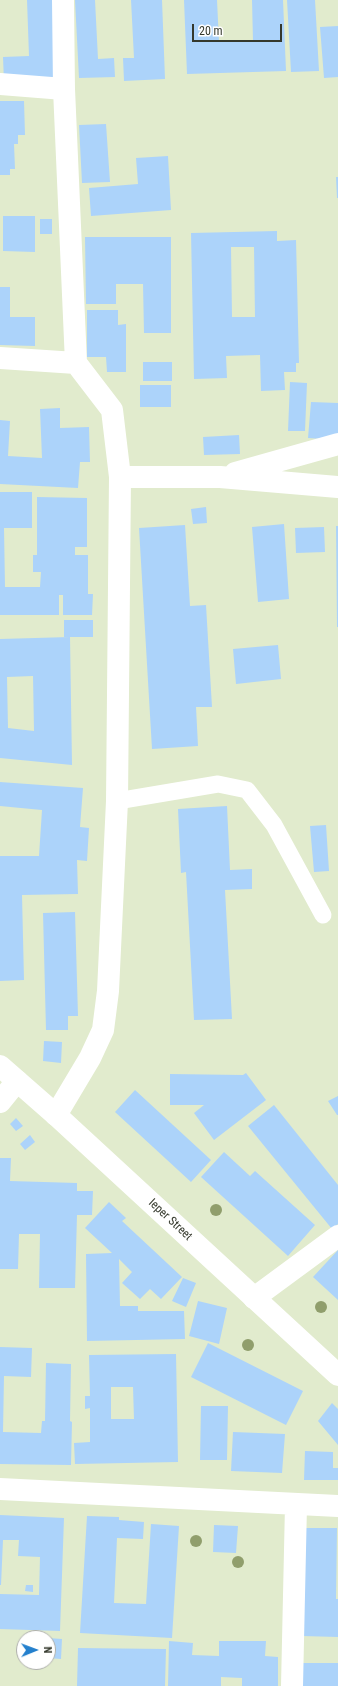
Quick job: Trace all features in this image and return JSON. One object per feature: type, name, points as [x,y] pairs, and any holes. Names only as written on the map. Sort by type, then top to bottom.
[{"type":"street","points":[[56,1115],[90,1058],[103,1030],[108,990],[117,801],[120,477],[112,410],[76,363],[64,89],[63,0]]},
{"type":"street","points":[[0,84],[64,89]]},
{"type":"street","points":[[0,358],[76,363]]},
{"type":"street","points":[[220,477],[338,444]]},
{"type":"street","points":[[120,477],[220,477],[338,487]]},
{"type":"street","name":"Ieper Street","points":[[0,1066],[56,1115],[338,1375]]},
{"type":"street","points":[[0,1102],[17,1081]]},
{"type":"street","points":[[254,1298],[338,1236]]},
{"type":"street","points":[[0,1489],[338,1506]]},
{"type":"street","points":[[292,1686],[296,1505]]},
{"type":"lane","points":[[117,801],[218,784],[247,790],[274,825],[323,914]]},
{"type":"building","points":[[27,0],[56,0],[58,80],[4,82],[3,57],[29,56]]},
{"type":"building","points":[[75,0],[95,0],[98,59],[114,58],[115,77],[79,78]]},
{"type":"building","points":[[131,0],[162,0],[165,79],[124,81],[123,58],[134,58]]},
{"type":"building","points":[[184,0],[217,0],[219,42],[253,41],[252,0],[283,0],[286,71],[187,74]]},
{"type":"building","points":[[287,0],[315,0],[319,71],[291,72]]},
{"type":"building","points":[[338,26],[338,77],[324,78],[320,27]]},
{"type":"building","points":[[0,101],[24,101],[25,135],[18,135],[18,144],[14,144],[15,169],[10,169],[10,175],[0,175]]},
{"type":"building","points":[[106,124],[110,182],[82,183],[79,125]]},
{"type":"building","points":[[168,156],[171,210],[91,216],[89,188],[138,184],[136,158]]},
{"type":"building","points":[[336,177],[338,177],[338,198],[337,198]]},
{"type":"building","points":[[3,216],[35,216],[35,252],[3,251]]},
{"type":"building","points":[[40,219],[52,219],[52,234],[40,234]]},
{"type":"building","points":[[277,231],[277,241],[296,240],[299,363],[296,363],[296,372],[284,372],[285,390],[261,391],[260,355],[226,356],[227,378],[194,379],[191,233]],"holes":[[[231,247],[254,247],[255,317],[232,317]]]},
{"type":"building","points":[[85,237],[171,237],[171,333],[144,333],[143,284],[116,284],[116,304],[86,304]]},
{"type":"building","points":[[0,287],[10,287],[10,317],[35,317],[35,346],[0,345]]},
{"type":"building","points":[[87,310],[118,310],[118,325],[126,324],[126,372],[107,372],[106,357],[87,357]]},
{"type":"building","points":[[143,362],[172,362],[172,381],[143,381]]},
{"type":"building","points":[[290,382],[307,383],[305,431],[288,431]]},
{"type":"building","points":[[140,385],[171,385],[171,407],[140,407]]},
{"type":"building","points":[[311,402],[338,403],[338,440],[308,438]]},
{"type":"building","points":[[60,408],[60,428],[89,427],[90,462],[80,462],[78,488],[0,484],[0,420],[10,421],[8,456],[42,458],[40,409]]},
{"type":"building","points":[[239,435],[240,454],[204,455],[203,437]]},
{"type":"building","points":[[0,492],[32,492],[32,528],[4,528],[5,587],[40,587],[41,572],[33,572],[33,555],[37,555],[37,497],[87,498],[87,547],[75,547],[75,555],[88,555],[88,594],[93,594],[92,615],[63,615],[63,595],[59,595],[59,615],[0,615]]},
{"type":"building","points":[[206,507],[207,523],[193,524],[191,509]]},
{"type":"building","points":[[284,524],[289,599],[258,602],[252,527]]},
{"type":"building","points":[[185,525],[190,606],[206,605],[212,707],[196,707],[198,746],[152,749],[139,528]]},
{"type":"building","points":[[336,526],[338,526],[338,627],[337,627]]},
{"type":"building","points":[[324,527],[325,552],[296,553],[295,528]]},
{"type":"building","points":[[64,620],[93,620],[93,637],[64,637]]},
{"type":"building","points":[[70,637],[72,765],[0,758],[0,639]],"holes":[[[33,676],[34,731],[8,728],[7,677]]]},
{"type":"building","points":[[278,645],[281,679],[236,684],[233,649]]},
{"type":"building","points":[[0,782],[83,788],[80,827],[89,828],[87,861],[77,860],[78,894],[22,895],[24,980],[0,981],[0,856],[39,856],[42,810],[0,806]]},
{"type":"building","points":[[227,806],[230,870],[252,869],[252,889],[225,890],[232,1019],[194,1020],[186,872],[181,873],[178,809]]},
{"type":"building","points":[[326,825],[329,871],[314,872],[310,826]]},
{"type":"building","points":[[75,912],[78,1016],[68,1016],[68,1030],[46,1030],[43,913]]},
{"type":"building","points":[[44,1041],[62,1042],[61,1063],[43,1061]]},
{"type":"building","points":[[246,1073],[266,1100],[214,1140],[194,1113],[204,1105],[170,1105],[170,1074],[243,1075]]},
{"type":"building","points":[[135,1090],[211,1160],[191,1182],[115,1112]]},
{"type":"building","points":[[338,1096],[338,1115],[337,1115],[328,1101]]},
{"type":"building","points":[[274,1105],[338,1185],[338,1224],[332,1229],[248,1126]]},
{"type":"building","points":[[16,1118],[23,1126],[16,1131],[10,1124]]},
{"type":"building","points":[[30,1135],[35,1142],[25,1150],[20,1144]]},
{"type":"building","points":[[224,1152],[250,1176],[255,1171],[315,1225],[288,1256],[201,1177]]},
{"type":"building","points":[[0,1158],[11,1158],[10,1181],[77,1183],[77,1191],[93,1191],[92,1215],[77,1215],[75,1288],[39,1288],[40,1234],[19,1234],[18,1269],[0,1269]]},
{"type":"building","points":[[109,1202],[126,1218],[122,1221],[182,1277],[161,1299],[150,1289],[140,1299],[122,1283],[132,1272],[119,1259],[120,1306],[138,1306],[138,1311],[184,1311],[185,1339],[87,1341],[86,1254],[112,1253],[85,1228]]},
{"type":"building","points":[[338,1250],[338,1300],[313,1277]]},
{"type":"building","points":[[183,1278],[196,1283],[186,1307],[172,1301]]},
{"type":"building","points":[[198,1301],[227,1308],[219,1344],[189,1336]]},
{"type":"building","points":[[208,1343],[303,1391],[286,1425],[191,1377]]},
{"type":"building","points":[[0,1347],[32,1348],[31,1377],[4,1376],[3,1432],[41,1433],[42,1421],[45,1421],[46,1363],[71,1364],[71,1465],[0,1464]]},
{"type":"building","points":[[176,1354],[178,1462],[75,1464],[74,1443],[90,1442],[90,1408],[85,1409],[85,1396],[90,1396],[89,1355]],"holes":[[[111,1387],[133,1387],[134,1419],[111,1419]]]},
{"type":"building","points":[[332,1403],[338,1409],[338,1445],[318,1421]]},
{"type":"building","points":[[201,1406],[228,1406],[227,1460],[200,1460]]},
{"type":"building","points":[[233,1432],[285,1434],[282,1473],[231,1471]]},
{"type":"building","points":[[305,1451],[333,1452],[333,1468],[338,1468],[338,1480],[304,1480]]},
{"type":"building","points":[[0,1515],[64,1518],[60,1631],[0,1629],[0,1594],[39,1595],[40,1557],[18,1556],[19,1540],[3,1540],[0,1585]]},
{"type":"building","points":[[87,1516],[119,1517],[119,1520],[144,1522],[143,1539],[117,1538],[114,1603],[146,1604],[151,1524],[179,1526],[172,1638],[80,1633]]},
{"type":"building","points":[[214,1525],[238,1526],[236,1553],[213,1552]]},
{"type":"building","points":[[303,1528],[337,1528],[336,1599],[338,1599],[338,1637],[302,1636]]},
{"type":"building","points":[[26,1585],[33,1585],[33,1592],[25,1591]]},
{"type":"building","points":[[56,1639],[62,1639],[61,1659],[56,1659]]},
{"type":"building","points":[[169,1641],[193,1643],[192,1655],[219,1656],[219,1641],[266,1641],[265,1656],[278,1657],[278,1686],[242,1686],[242,1678],[221,1677],[221,1686],[168,1686]]},
{"type":"building","points":[[78,1648],[166,1649],[165,1686],[77,1686]]},
{"type":"building","points":[[302,1663],[338,1663],[338,1686],[302,1686]]}]
